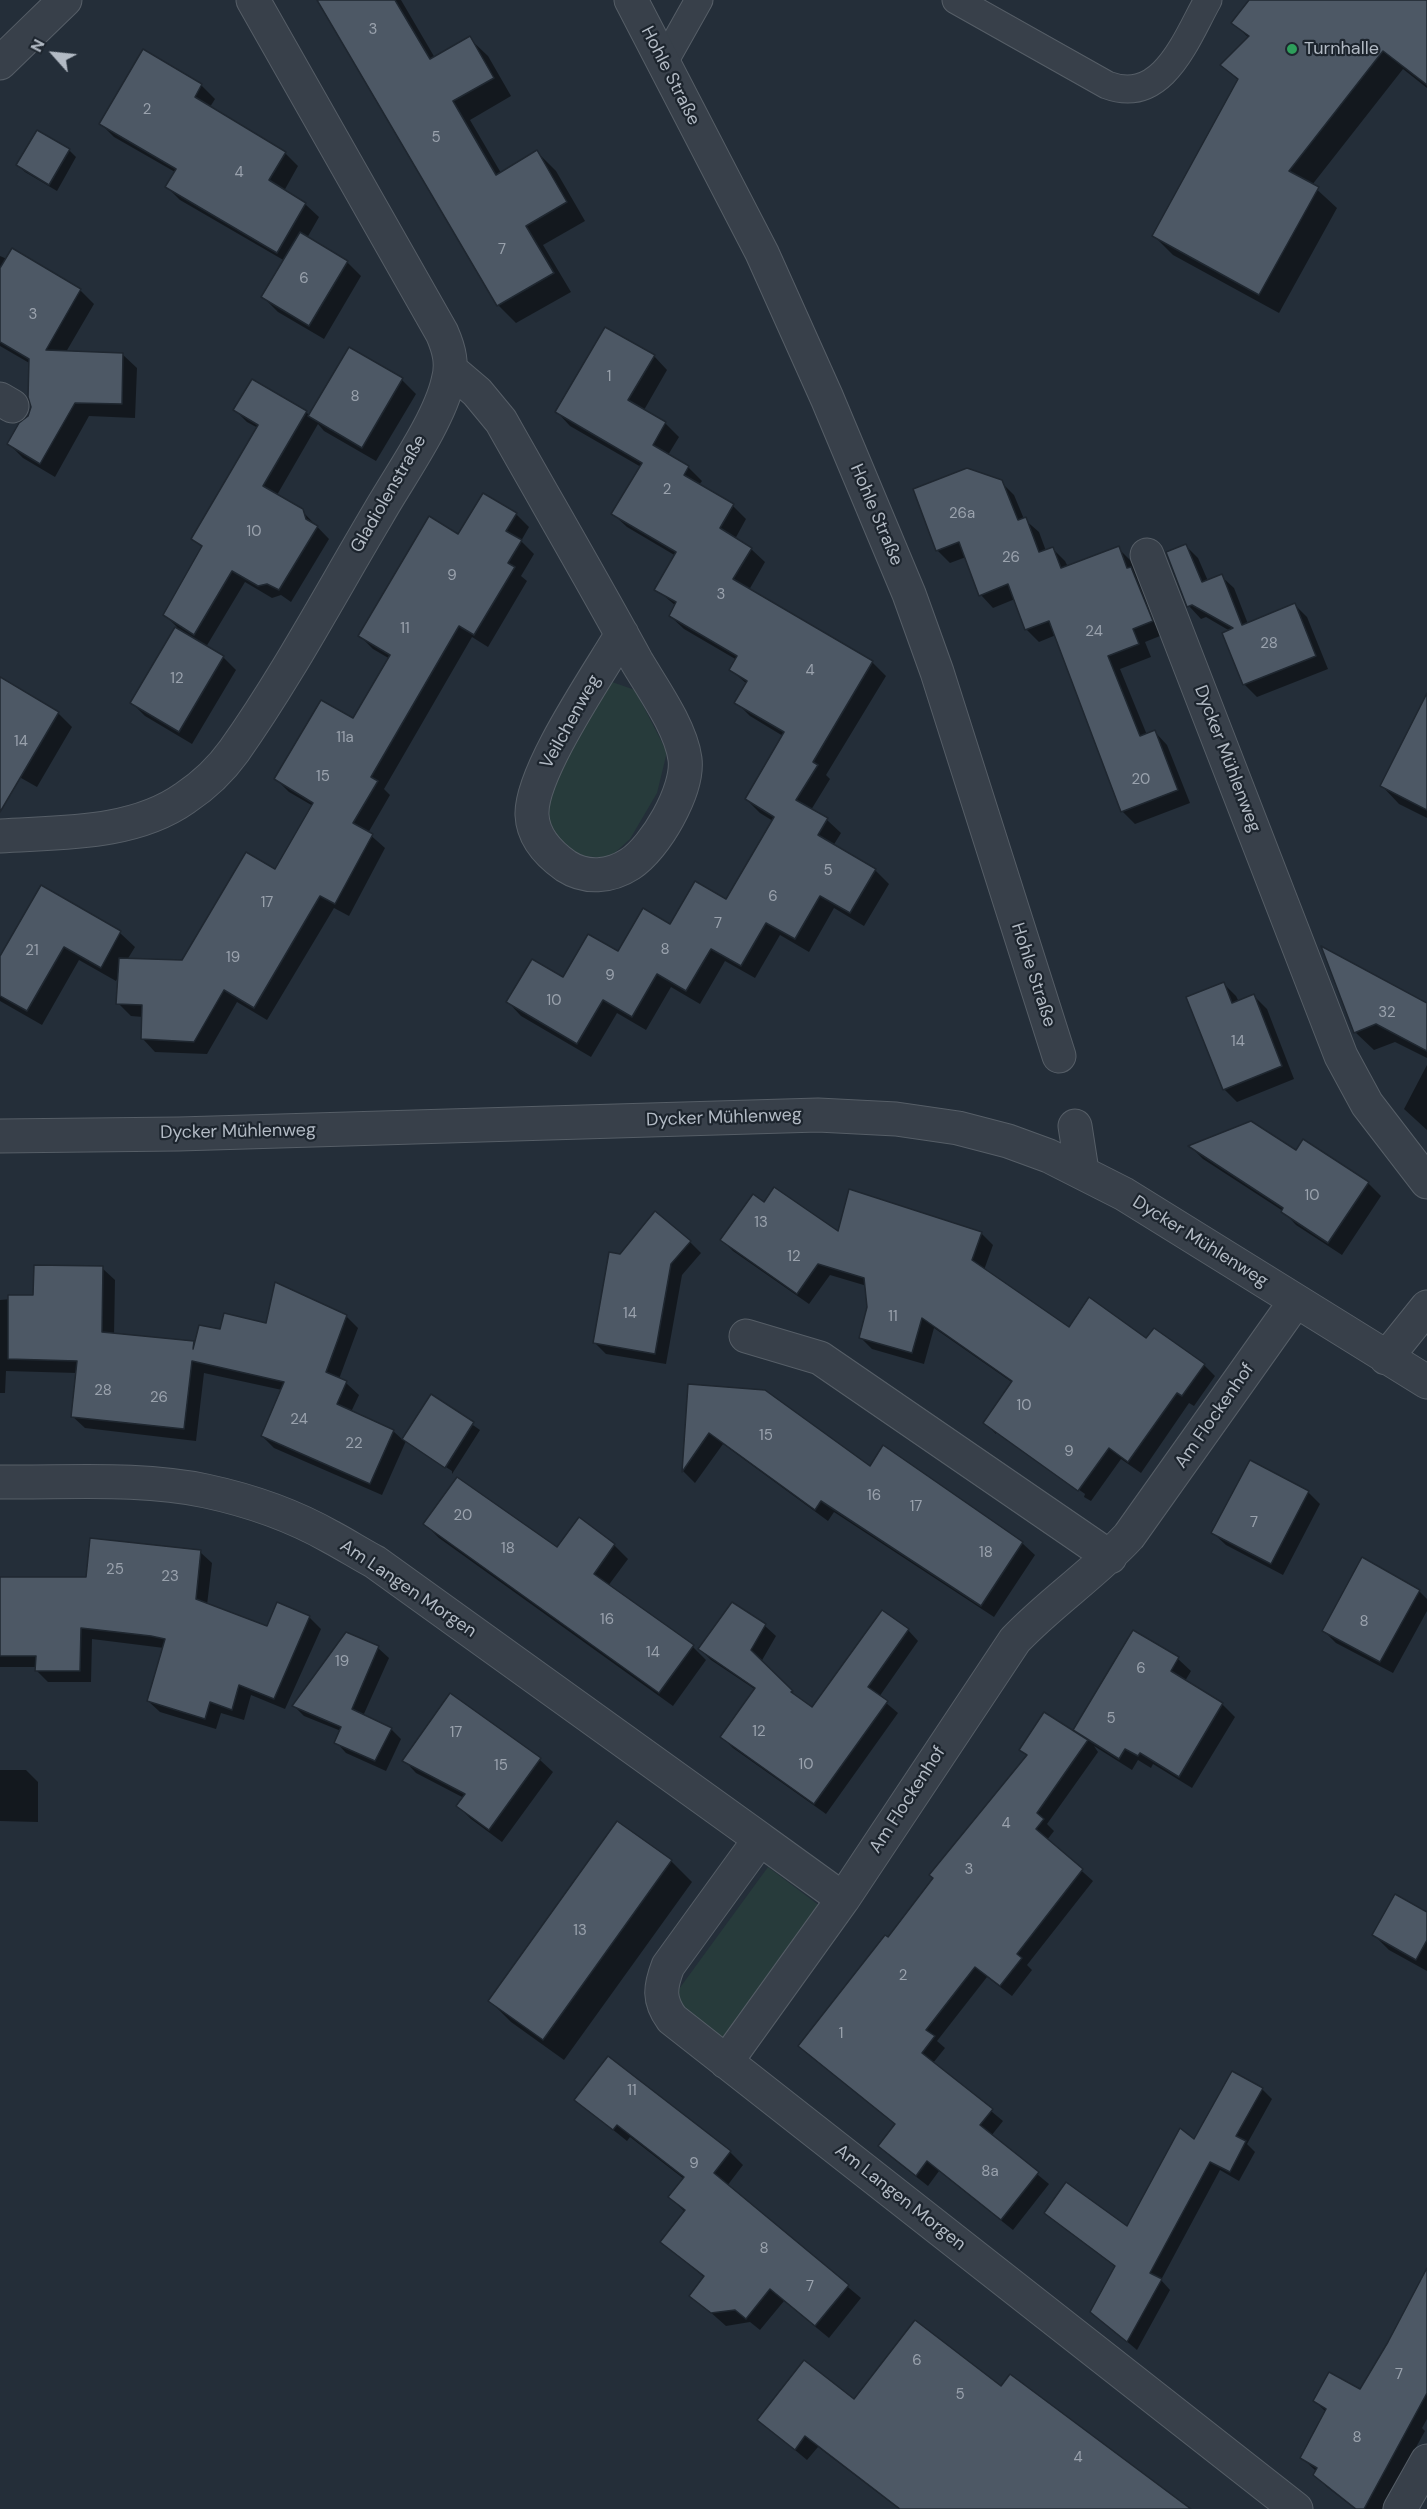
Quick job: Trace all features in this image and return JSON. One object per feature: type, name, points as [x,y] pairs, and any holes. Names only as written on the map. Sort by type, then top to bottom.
[{"type":"street","points":[[0,63],[65,0]]},
{"type":"street","name":"Gladiolenstraße","points":[[0,836],[81,831],[144,818],[168,809],[184,799],[223,765],[262,710],[410,460],[440,404],[451,360],[442,333],[253,0]]},
{"type":"street","name":"Hohle Straße","points":[[631,0],[757,242],[782,295],[909,594],[937,672],[1059,1056]]},
{"type":"street","name":"Veilchenweg","points":[[450,369],[477,392],[501,421],[622,634],[673,726],[685,761],[682,783],[674,804],[661,831],[644,854],[614,872],[600,875],[584,874],[556,859],[536,833],[532,814],[535,793],[545,764],[622,634]]},
{"type":"street","name":"Dycker Mühlenweg","points":[[1148,555],[1341,1056],[1367,1104],[1427,1182]]},
{"type":"street","name":"Dycker Mühlenweg","points":[[0,1136],[179,1134],[841,1116],[916,1122],[987,1135],[1034,1150],[1082,1171],[1124,1194],[1427,1382]]},
{"type":"street","points":[[1075,1126],[1082,1171]]},
{"type":"street","name":"Am Flockenhof","points":[[726,2062],[843,1899],[1015,1640],[1049,1607],[1110,1557],[1147,1513],[1295,1302]]},
{"type":"street","points":[[1386,1358],[1427,1306]]},
{"type":"street","points":[[746,1336],[820,1358],[1110,1557]]},
{"type":"street","name":"Am Langen Morgen","points":[[0,1482],[170,1485],[207,1491],[305,1524],[375,1562],[843,1899]]},
{"type":"street","name":"Am Langen Morgen","points":[[760,1839],[668,1966],[661,1987],[663,2004],[672,2019],[1296,2509]]},
{"type":"street","points":[[1400,2509],[1427,2461]]},
{"type":"lane","points":[[663,64],[699,0]]},
{"type":"lane","points":[[956,0],[1107,85],[1131,89],[1149,84],[1166,71],[1208,0]]},
{"type":"green space","points":[[612,682],[635,690],[667,752],[657,793],[630,839],[609,858],[581,856],[561,843],[546,822],[547,792],[565,754]]},
{"type":"green space","points":[[768,1867],[824,1909],[726,2041],[671,2000]]},
{"type":"building","points":[[317,0],[395,0],[430,59],[470,36],[494,78],[453,101],[496,175],[537,150],[567,202],[526,226],[554,273],[497,306]]},
{"type":"building","points":[[1249,0],[1427,0],[1427,85],[1383,51],[1289,171],[1319,187],[1259,295],[1152,236],[1238,79],[1220,65],[1249,36],[1231,23]]},
{"type":"building","points":[[143,49],[202,84],[195,97],[286,152],[269,180],[306,203],[277,253],[165,187],[176,169],[99,124]]},
{"type":"building","points":[[37,130],[70,149],[49,185],[16,165]]},
{"type":"building","points":[[300,232],[348,261],[309,326],[261,297]]},
{"type":"building","points":[[12,248],[81,289],[46,350],[123,353],[122,404],[75,403],[40,464],[7,444],[19,423],[28,416],[31,407],[28,397],[29,359],[0,342],[0,268]]},
{"type":"building","points":[[605,327],[655,355],[628,400],[666,422],[653,445],[689,466],[684,475],[734,504],[720,528],[752,548],[733,579],[873,661],[813,762],[818,765],[796,800],[828,818],[818,835],[876,869],[850,913],[820,896],[795,939],[766,923],[741,966],[711,949],[686,991],[657,974],[632,1017],[603,1000],[577,1044],[506,1002],[532,959],[563,977],[588,934],[618,951],[643,908],[670,924],[695,881],[726,899],[774,817],[745,799],[784,732],[734,703],[747,681],[729,670],[737,656],[669,616],[676,602],[654,590],[676,552],[611,514],[642,463],[555,412]]},
{"type":"building","points":[[349,347],[403,378],[362,448],[308,416]]},
{"type":"building","points":[[252,379],[307,411],[263,486],[303,509],[306,519],[318,526],[279,590],[267,584],[258,586],[232,571],[194,635],[163,615],[202,546],[191,539],[258,425],[233,410]]},
{"type":"building","points":[[967,468],[1002,480],[1018,520],[1026,517],[1039,552],[1053,547],[1061,568],[1119,546],[1127,568],[1131,567],[1153,621],[1133,629],[1139,644],[1108,656],[1140,736],[1155,730],[1178,790],[1121,812],[1049,621],[1025,630],[1008,584],[979,596],[959,542],[936,551],[913,489]]},
{"type":"building","points":[[483,493],[517,513],[506,531],[522,540],[508,563],[515,567],[474,635],[459,626],[371,777],[378,781],[353,823],[373,834],[335,904],[320,896],[254,1008],[224,990],[194,1042],[141,1039],[142,1005],[116,1004],[119,958],[182,960],[246,852],[275,869],[313,803],[274,779],[321,700],[353,718],[390,655],[358,636],[429,516],[458,534]]},
{"type":"building","points":[[1186,544],[1202,582],[1222,574],[1242,625],[1295,603],[1316,656],[1243,685],[1222,633],[1233,628],[1192,605],[1187,607],[1166,552]]},
{"type":"building","points":[[175,627],[224,656],[179,732],[130,703]]},
{"type":"building","points":[[0,677],[59,712],[0,812]]},
{"type":"building","points":[[1427,693],[1427,810],[1380,786]]},
{"type":"building","points":[[41,885],[121,931],[101,968],[64,947],[27,1011],[0,996],[0,956]]},
{"type":"building","points":[[1321,946],[1427,1003],[1427,1051],[1376,1024],[1354,1033]]},
{"type":"building","points":[[1224,982],[1232,1003],[1254,994],[1282,1066],[1223,1090],[1186,997]]},
{"type":"building","points":[[1251,1121],[1296,1150],[1303,1139],[1369,1182],[1328,1243],[1281,1212],[1283,1208],[1188,1146]]},
{"type":"building","points":[[774,1187],[838,1231],[849,1189],[982,1232],[972,1260],[1069,1327],[1089,1297],[1146,1338],[1154,1328],[1205,1364],[1182,1396],[1177,1393],[1128,1462],[1109,1448],[1078,1491],[983,1423],[1012,1381],[922,1318],[912,1353],[859,1338],[867,1307],[864,1278],[818,1264],[797,1294],[720,1240],[753,1194],[764,1202]]},
{"type":"building","points":[[655,1211],[691,1241],[671,1264],[655,1354],[593,1343],[609,1252],[620,1254]]},
{"type":"building","points":[[34,1265],[103,1266],[102,1332],[194,1341],[193,1349],[199,1325],[220,1329],[224,1313],[266,1323],[275,1282],[347,1315],[326,1372],[347,1381],[337,1404],[394,1430],[370,1484],[261,1436],[284,1382],[192,1361],[184,1429],[71,1417],[77,1361],[8,1359],[8,1295],[33,1295]]},
{"type":"building","points":[[688,1384],[765,1390],[870,1466],[883,1445],[1023,1542],[981,1606],[821,1501],[815,1510],[709,1433],[682,1472]]},
{"type":"building","points":[[431,1394],[474,1422],[445,1468],[402,1439]]},
{"type":"building","points":[[1250,1460],[1309,1491],[1271,1564],[1211,1533]]},
{"type":"building","points":[[457,1477],[557,1547],[579,1517],[615,1544],[594,1574],[694,1645],[659,1693],[423,1524]]},
{"type":"building","points":[[90,1538],[201,1550],[196,1599],[267,1626],[277,1602],[310,1616],[274,1699],[239,1685],[232,1710],[210,1702],[205,1719],[147,1701],[165,1639],[151,1636],[81,1628],[80,1671],[35,1671],[36,1656],[0,1656],[0,1577],[86,1577]]},
{"type":"building","points":[[1362,1557],[1420,1590],[1380,1662],[1322,1631]]},
{"type":"building","points":[[732,1602],[766,1624],[751,1650],[793,1691],[791,1692],[812,1707],[882,1610],[909,1629],[868,1687],[888,1701],[814,1804],[720,1737],[755,1688],[698,1649]]},
{"type":"building","points":[[1133,1630],[1179,1657],[1171,1671],[1223,1703],[1179,1777],[1140,1753],[1138,1756],[1125,1749],[1119,1759],[1073,1730]]},
{"type":"building","points":[[346,1632],[379,1646],[352,1709],[392,1728],[375,1761],[334,1743],[341,1727],[292,1706]]},
{"type":"building","points":[[450,1693],[541,1758],[489,1830],[456,1806],[465,1794],[402,1761]]},
{"type":"building","points":[[1044,1712],[1088,1740],[1037,1813],[1044,1819],[1036,1829],[1083,1869],[1017,1954],[1022,1958],[1000,1986],[975,1967],[926,2030],[935,2036],[922,2053],[993,2109],[980,2125],[1039,2172],[1001,2220],[927,2161],[916,2176],[878,2146],[895,2124],[798,2046],[885,1935],[888,1937],[933,1878],[929,1875],[1027,1755],[1019,1750]]},
{"type":"building","points":[[617,1821],[672,1860],[543,2040],[488,2001]]},
{"type":"building","points":[[1395,1894],[1427,1912],[1427,1940],[1416,1960],[1372,1935]]},
{"type":"building","points":[[608,2056],[731,2151],[714,2173],[849,2285],[815,2326],[770,2289],[746,2319],[735,2310],[711,2313],[689,2296],[704,2276],[660,2242],[685,2210],[668,2197],[684,2177],[617,2125],[613,2130],[574,2100]]},
{"type":"building","points":[[1232,2071],[1263,2088],[1236,2136],[1246,2141],[1230,2172],[1210,2162],[1150,2273],[1162,2279],[1127,2342],[1090,2312],[1115,2266],[1044,2213],[1066,2182],[1127,2226],[1180,2128],[1194,2139]]},
{"type":"building","points":[[1427,2268],[1427,2393],[1364,2509],[1356,2509],[1313,2475],[1317,2468],[1300,2458],[1326,2409],[1313,2401],[1329,2372],[1360,2389]]},
{"type":"building","points":[[915,2320],[1001,2386],[1010,2374],[1191,2509],[900,2509],[805,2436],[795,2450],[757,2420],[804,2360],[854,2399]]},
{"type":"place","name":"Turnhalle","points":[[1292,49]]}]
